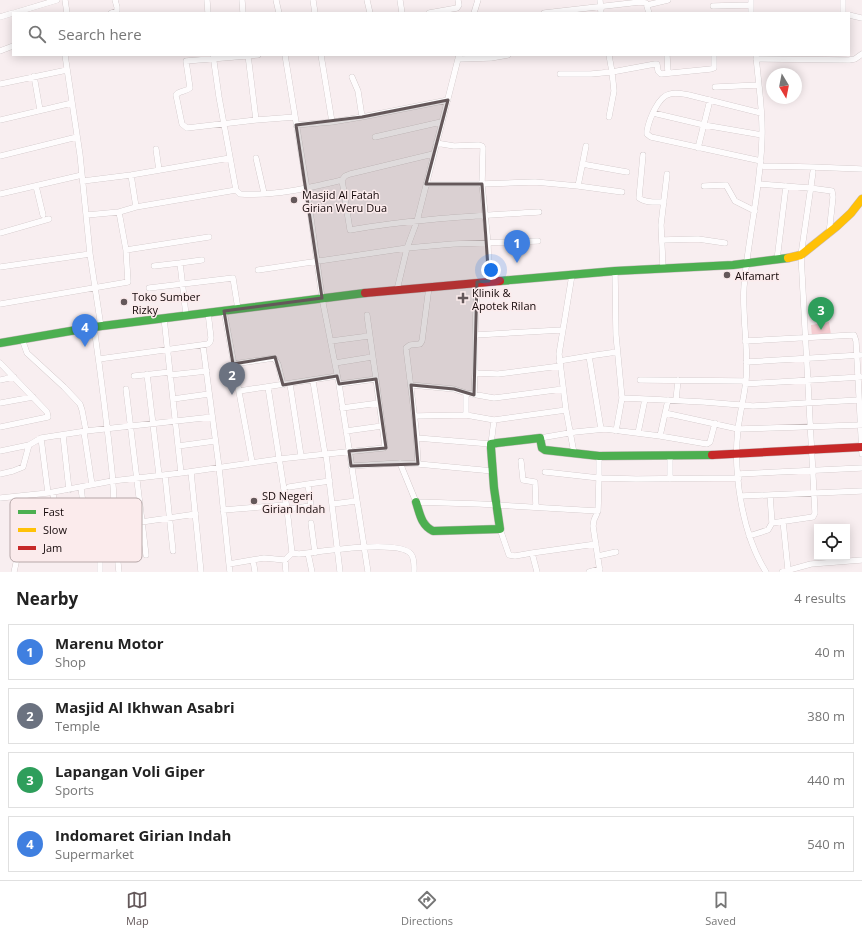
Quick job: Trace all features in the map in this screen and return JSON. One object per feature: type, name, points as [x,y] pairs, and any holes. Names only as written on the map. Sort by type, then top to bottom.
[{"type":"street","points":[[16,12],[57,0]]},
{"type":"street","points":[[65,0],[67,12]]},
{"type":"street","points":[[115,0],[117,7],[115,12]]},
{"type":"street","points":[[207,0],[208,12]]},
{"type":"street","points":[[242,0],[243,12]]},
{"type":"street","points":[[276,0],[278,12]]},
{"type":"street","points":[[313,0],[315,12]]},
{"type":"street","points":[[367,0],[370,12]]},
{"type":"street","points":[[400,0],[402,12]]},
{"type":"street","points":[[436,12],[457,8],[459,6],[458,0]]},
{"type":"street","points":[[474,12],[478,0]]},
{"type":"street","points":[[647,5],[668,0]]},
{"type":"street","points":[[843,0],[843,12]]},
{"type":"street","points":[[550,12],[600,3],[644,2],[647,5],[649,12]]},
{"type":"street","points":[[713,6],[751,3]]},
{"type":"street","points":[[0,17],[12,13]]},
{"type":"street","points":[[850,15],[862,18]]},
{"type":"street","points":[[0,51],[12,46]]},
{"type":"street","points":[[766,572],[749,536],[743,516],[736,453],[738,429],[746,383],[744,289],[755,211],[762,135],[762,113],[756,57],[848,60],[855,59],[862,54]]},
{"type":"street","points":[[65,56],[83,178],[90,254],[95,288],[99,359],[113,498]]},
{"type":"street","points":[[230,56],[186,61],[190,88],[177,93],[176,97],[181,122],[185,127],[295,117]]},
{"type":"street","points":[[248,56],[256,120]]},
{"type":"street","points":[[285,56],[318,260],[322,298],[339,384],[368,572]]},
{"type":"street","points":[[321,56],[332,122]]},
{"type":"street","points":[[397,290],[407,248],[417,221],[459,57],[491,58],[502,56]]},
{"type":"street","points":[[609,56],[614,91],[609,117]]},
{"type":"street","points":[[667,56],[668,73]]},
{"type":"street","points":[[560,74],[612,72],[655,64],[657,64],[659,73],[711,69],[714,68],[714,56]]},
{"type":"street","points":[[213,57],[236,190],[240,194],[307,189],[342,180],[345,176],[350,174],[433,154]]},
{"type":"street","points":[[0,84],[67,70]]},
{"type":"street","points":[[34,76],[40,110]]},
{"type":"street","points":[[352,77],[358,91],[362,117]]},
{"type":"street","points":[[715,87],[759,85]]},
{"type":"street","points":[[762,113],[678,93],[670,94],[661,100],[647,131],[649,136],[760,163],[862,169]]},
{"type":"street","points":[[296,125],[332,122],[448,100]]},
{"type":"street","points":[[698,148],[710,100]]},
{"type":"street","points":[[0,120],[72,103]]},
{"type":"street","points":[[654,113],[762,135]]},
{"type":"street","points":[[376,137],[442,122]]},
{"type":"street","points":[[0,156],[77,137]]},
{"type":"street","points":[[436,144],[454,146],[482,146],[484,150],[482,184],[488,243],[489,281]]},
{"type":"street","points":[[578,186],[586,146]]},
{"type":"street","points":[[156,149],[159,170]]},
{"type":"street","points":[[644,156],[639,198],[646,201],[664,202]]},
{"type":"street","points":[[0,194],[83,178],[131,175],[230,158]]},
{"type":"street","points":[[256,158],[264,193]]},
{"type":"street","points":[[582,164],[627,172]]},
{"type":"street","points":[[772,523],[812,517],[815,513],[809,426],[801,255],[813,172]]},
{"type":"street","points":[[663,268],[661,225],[667,174]]},
{"type":"street","points":[[131,175],[136,207]]},
{"type":"street","points":[[342,180],[350,230],[375,225],[485,215],[539,212]]},
{"type":"street","points":[[426,184],[535,182],[622,192]]},
{"type":"street","points":[[758,184],[810,188],[833,192],[829,234]]},
{"type":"street","points":[[704,186],[726,185],[734,201],[755,211]]},
{"type":"street","points":[[36,186],[43,215]]},
{"type":"street","points":[[777,260],[786,186]]},
{"type":"street","points":[[87,215],[119,212],[136,207],[236,190]]},
{"type":"street","points":[[0,343],[98,327],[322,298],[615,270],[747,264],[777,260],[801,255],[829,234],[862,199]]},
{"type":"street","points":[[851,212],[862,206]]},
{"type":"street","points":[[0,304],[128,282],[126,250],[119,212]]},
{"type":"street","points":[[0,233],[49,219]]},
{"type":"street","points":[[126,250],[209,237]]},
{"type":"street","points":[[662,240],[698,239],[725,243]]},
{"type":"street","points":[[258,270],[407,248],[538,241]]},
{"type":"street","points":[[0,267],[90,254]]},
{"type":"street","points":[[154,266],[202,260]]},
{"type":"street","points":[[180,263],[186,315]]},
{"type":"street","points":[[615,270],[615,323],[622,398],[616,431]]},
{"type":"street","points":[[572,275],[562,330],[559,363],[574,453]]},
{"type":"street","points":[[149,288],[233,278],[238,309]]},
{"type":"street","points":[[474,395],[477,282]]},
{"type":"street","points":[[418,464],[415,416],[406,348],[410,345],[420,344],[422,341],[429,287]]},
{"type":"street","points":[[224,311],[252,462]]},
{"type":"street","points":[[99,359],[203,346],[208,344],[210,342],[208,312]]},
{"type":"street","points":[[0,498],[51,493],[112,481],[191,472],[252,462],[384,448],[367,315]]},
{"type":"street","points":[[164,318],[182,473]]},
{"type":"street","points":[[475,335],[562,330]]},
{"type":"street","points":[[746,341],[854,335],[860,355],[858,400],[862,454]]},
{"type":"street","points":[[331,341],[369,336]]},
{"type":"street","points":[[22,339],[26,353],[80,404],[92,485]]},
{"type":"street","points":[[203,346],[219,467],[230,572]]},
{"type":"street","points":[[475,373],[498,374],[617,352]]},
{"type":"street","points":[[746,362],[860,355]]},
{"type":"street","points":[[589,356],[601,429]]},
{"type":"street","points":[[335,363],[372,357]]},
{"type":"street","points":[[233,364],[274,358],[278,364],[283,385]]},
{"type":"street","points":[[0,362],[47,412],[48,417],[0,427]]},
{"type":"street","points":[[134,376],[206,371]]},
{"type":"street","points":[[148,374],[153,423],[173,551]]},
{"type":"street","points":[[239,391],[313,381],[337,376]]},
{"type":"street","points":[[0,380],[14,377]]},
{"type":"street","points":[[640,380],[746,383],[807,381],[859,377]]},
{"type":"street","points":[[339,384],[376,379]]},
{"type":"street","points":[[676,400],[678,380]]},
{"type":"street","points":[[313,381],[330,481],[340,572]]},
{"type":"street","points":[[290,384],[301,456]]},
{"type":"street","points":[[411,385],[454,389],[474,395],[488,397],[501,397],[563,389]]},
{"type":"street","points":[[268,387],[292,553]]},
{"type":"street","points":[[126,389],[139,498]]},
{"type":"street","points":[[466,393],[466,415]]},
{"type":"street","points":[[173,399],[209,394]]},
{"type":"street","points":[[0,403],[33,396]]},
{"type":"street","points":[[622,398],[759,406],[858,400]]},
{"type":"street","points":[[638,434],[645,400]]},
{"type":"street","points":[[660,436],[668,400]]},
{"type":"street","points":[[342,408],[379,403]]},
{"type":"street","points":[[415,416],[466,415],[494,420],[566,410]]},
{"type":"street","points":[[665,413],[738,429],[861,425]]},
{"type":"street","points":[[0,451],[29,444],[41,438],[107,428],[212,417]]},
{"type":"street","points":[[494,420],[491,444],[496,505],[500,529],[509,555],[516,556],[596,544]]},
{"type":"street","points":[[417,438],[491,444],[601,429],[709,444],[715,423]]},
{"type":"street","points":[[346,430],[382,426]]},
{"type":"street","points":[[63,435],[69,490]]},
{"type":"street","points":[[41,438],[52,498]]},
{"type":"street","points":[[540,438],[543,449],[598,456],[716,455],[862,447]]},
{"type":"street","points":[[178,446],[215,441]]},
{"type":"street","points":[[0,474],[23,467],[29,444]]},
{"type":"street","points":[[589,572],[600,570],[593,522],[598,511],[598,456]]},
{"type":"street","points":[[670,456],[670,479]]},
{"type":"street","points":[[521,461],[523,480],[535,482],[536,507]]},
{"type":"street","points":[[351,466],[400,463],[493,471]]},
{"type":"street","points":[[400,463],[425,527],[430,530],[500,529]]},
{"type":"street","points":[[545,472],[599,478],[670,479],[862,468]]},
{"type":"street","points":[[191,472],[201,572]]},
{"type":"street","points":[[289,487],[330,481]]},
{"type":"street","points":[[224,510],[311,506],[308,484]]},
{"type":"street","points":[[81,487],[82,498]]},
{"type":"street","points":[[741,496],[862,491]]},
{"type":"street","points":[[749,536],[768,530],[771,527],[770,495]]},
{"type":"street","points":[[333,504],[356,501]]},
{"type":"street","points":[[416,502],[598,511]]},
{"type":"street","points":[[146,555],[142,522],[196,514]]},
{"type":"street","points":[[783,521],[788,570]]},
{"type":"street","points":[[311,523],[312,572]]},
{"type":"street","points":[[292,553],[295,555],[364,547],[393,548],[409,552],[413,558],[414,572]]},
{"type":"street","points":[[598,556],[616,552]]},
{"type":"street","points":[[286,572],[285,560],[292,553]]},
{"type":"street","points":[[532,553],[537,572]]},
{"type":"street","points":[[229,564],[272,558],[285,560]]},
{"type":"street","points":[[253,560],[255,572]]},
{"type":"street","points":[[782,572],[820,563],[862,560]]},
{"type":"street","points":[[14,572],[16,562]]},
{"type":"street","points":[[118,562],[119,572]]},
{"type":"highlighted area","points":[[448,100],[426,184],[482,184],[489,281],[477,282],[474,395],[454,389],[411,385],[418,464],[351,466],[349,451],[386,448],[376,379],[339,384],[337,376],[283,385],[275,357],[233,364],[224,311],[322,298],[296,125],[362,117]]},
{"type":"shaded area","points":[[829,322],[831,335],[812,337],[811,325]]},
{"type":"traffic: fast","points":[[500,281],[615,271],[733,265],[788,258]]},
{"type":"traffic: fast","points":[[0,343],[94,327],[365,293]]},
{"type":"traffic: fast","points":[[416,502],[423,522],[433,531],[500,529],[494,488],[491,448],[491,444],[497,443],[540,438],[542,448],[545,450],[599,456],[712,455]]},
{"type":"traffic: slow","points":[[788,258],[801,255],[836,227],[851,213],[862,199]]},
{"type":"traffic: jam","points":[[365,293],[500,281]]},
{"type":"traffic: jam","points":[[712,455],[862,447]]},
{"type":"place","name":"Masjid Al Fatah Girian Weru Dua","points":[[294,200]]},
{"type":"place","name":"Marenu Motor","points":[[517,263]]},
{"type":"place","name":"Alfamart","points":[[727,275]]},
{"type":"place","name":"Klinik & Apotek Rilan","points":[[463,298]]},
{"type":"place","name":"Toko Sumber Rizky","points":[[124,302]]},
{"type":"place","name":"Lapangan Voli Giper","points":[[821,330]]},
{"type":"place","name":"Indomaret Girian Indah","points":[[85,347]]},
{"type":"place","name":"Masjid Al Ikhwan Asabri","points":[[232,395]]},
{"type":"place","name":"SD Negeri Girian Indah","points":[[254,501]]}]
